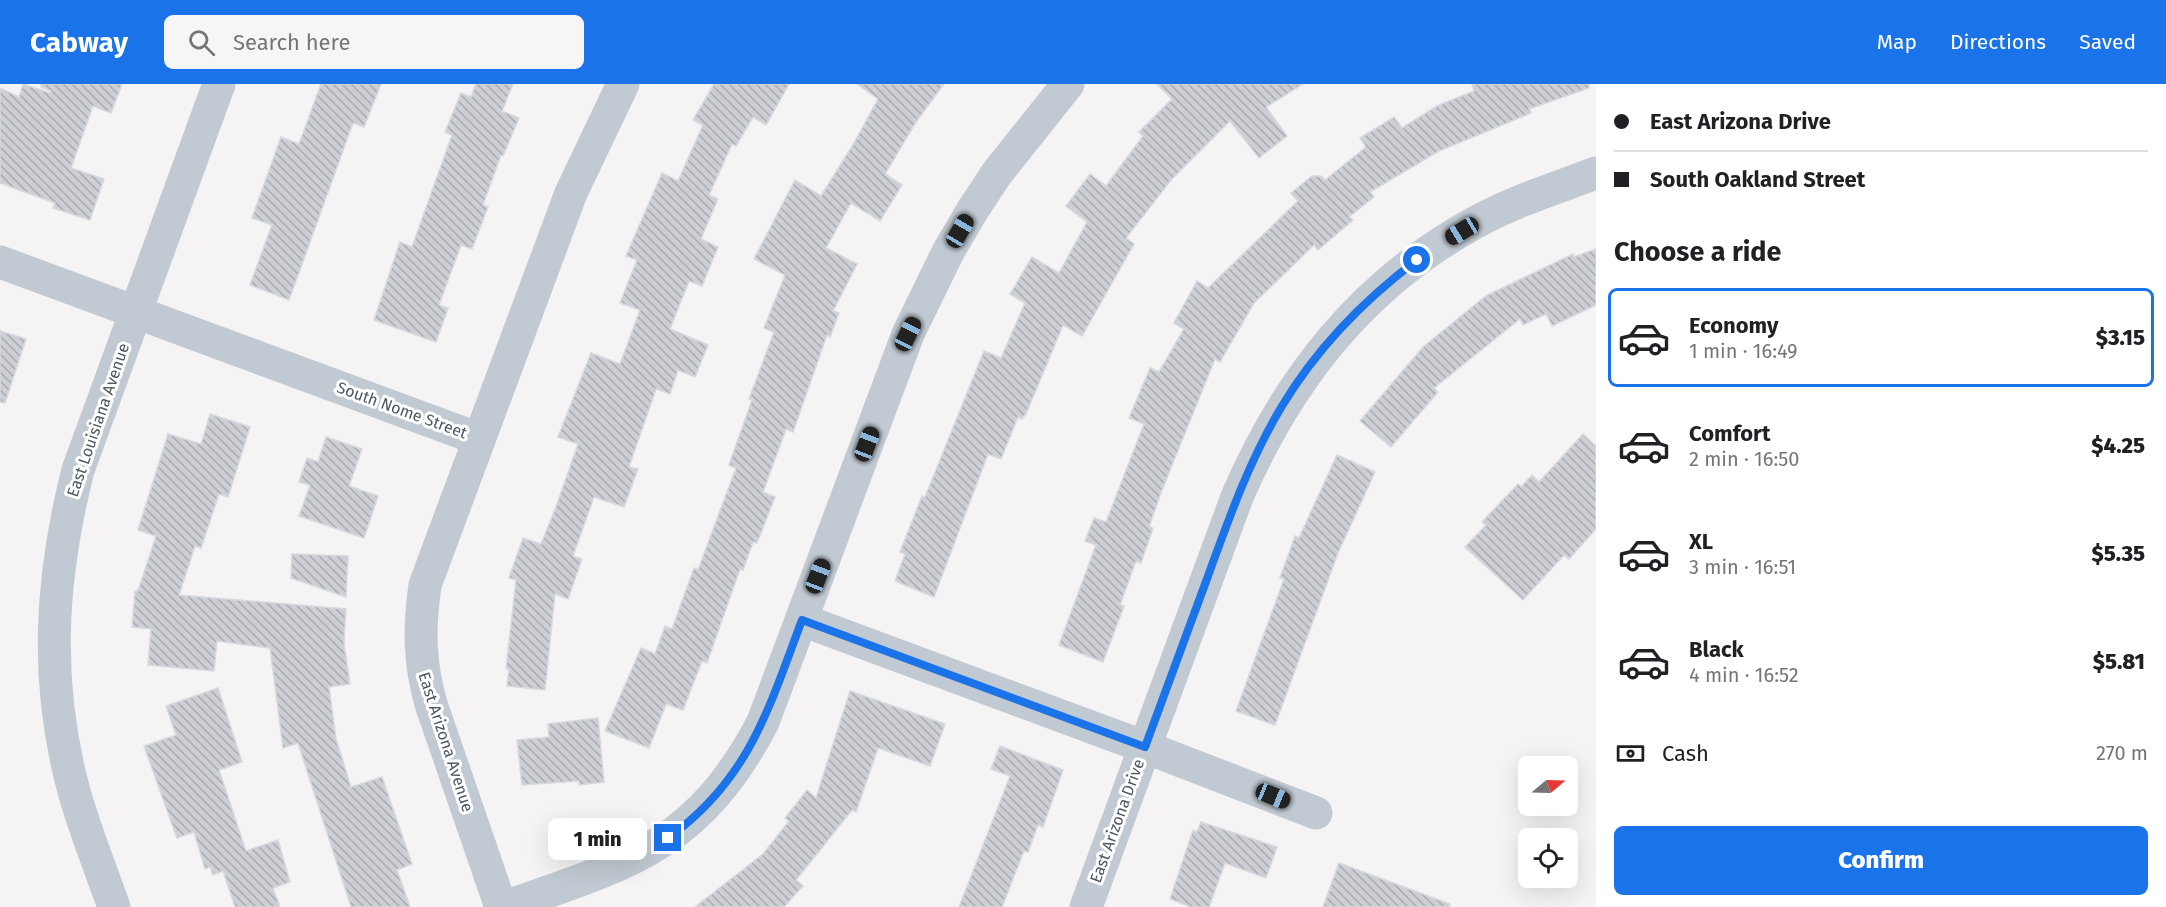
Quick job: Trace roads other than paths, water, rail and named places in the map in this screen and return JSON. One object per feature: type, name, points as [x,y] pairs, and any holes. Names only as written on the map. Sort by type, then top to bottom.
[{"type":"street","name":"East Louisiana Avenue","points":[[114,907],[75,796],[62,737],[54,678],[53,618],[63,528],[78,470],[219,84]]},
{"type":"street","name":"South Nome Street","points":[[0,262],[479,439],[571,193],[623,84]]},
{"type":"street","points":[[503,907],[612,870],[651,850],[686,825],[717,795],[743,761],[764,722],[908,334],[948,252],[997,173],[1068,84]]},
{"type":"street","name":"East Arizona Drive","points":[[1086,907],[1237,497],[1256,452],[1283,404],[1313,360],[1349,319],[1389,282],[1432,249],[1478,221],[1527,198],[1596,173]]},
{"type":"street","name":"East Arizona Avenue","points":[[479,439],[425,585],[419,628],[422,671],[430,704],[503,907]]},
{"type":"street","points":[[802,620],[1316,813]]}]
